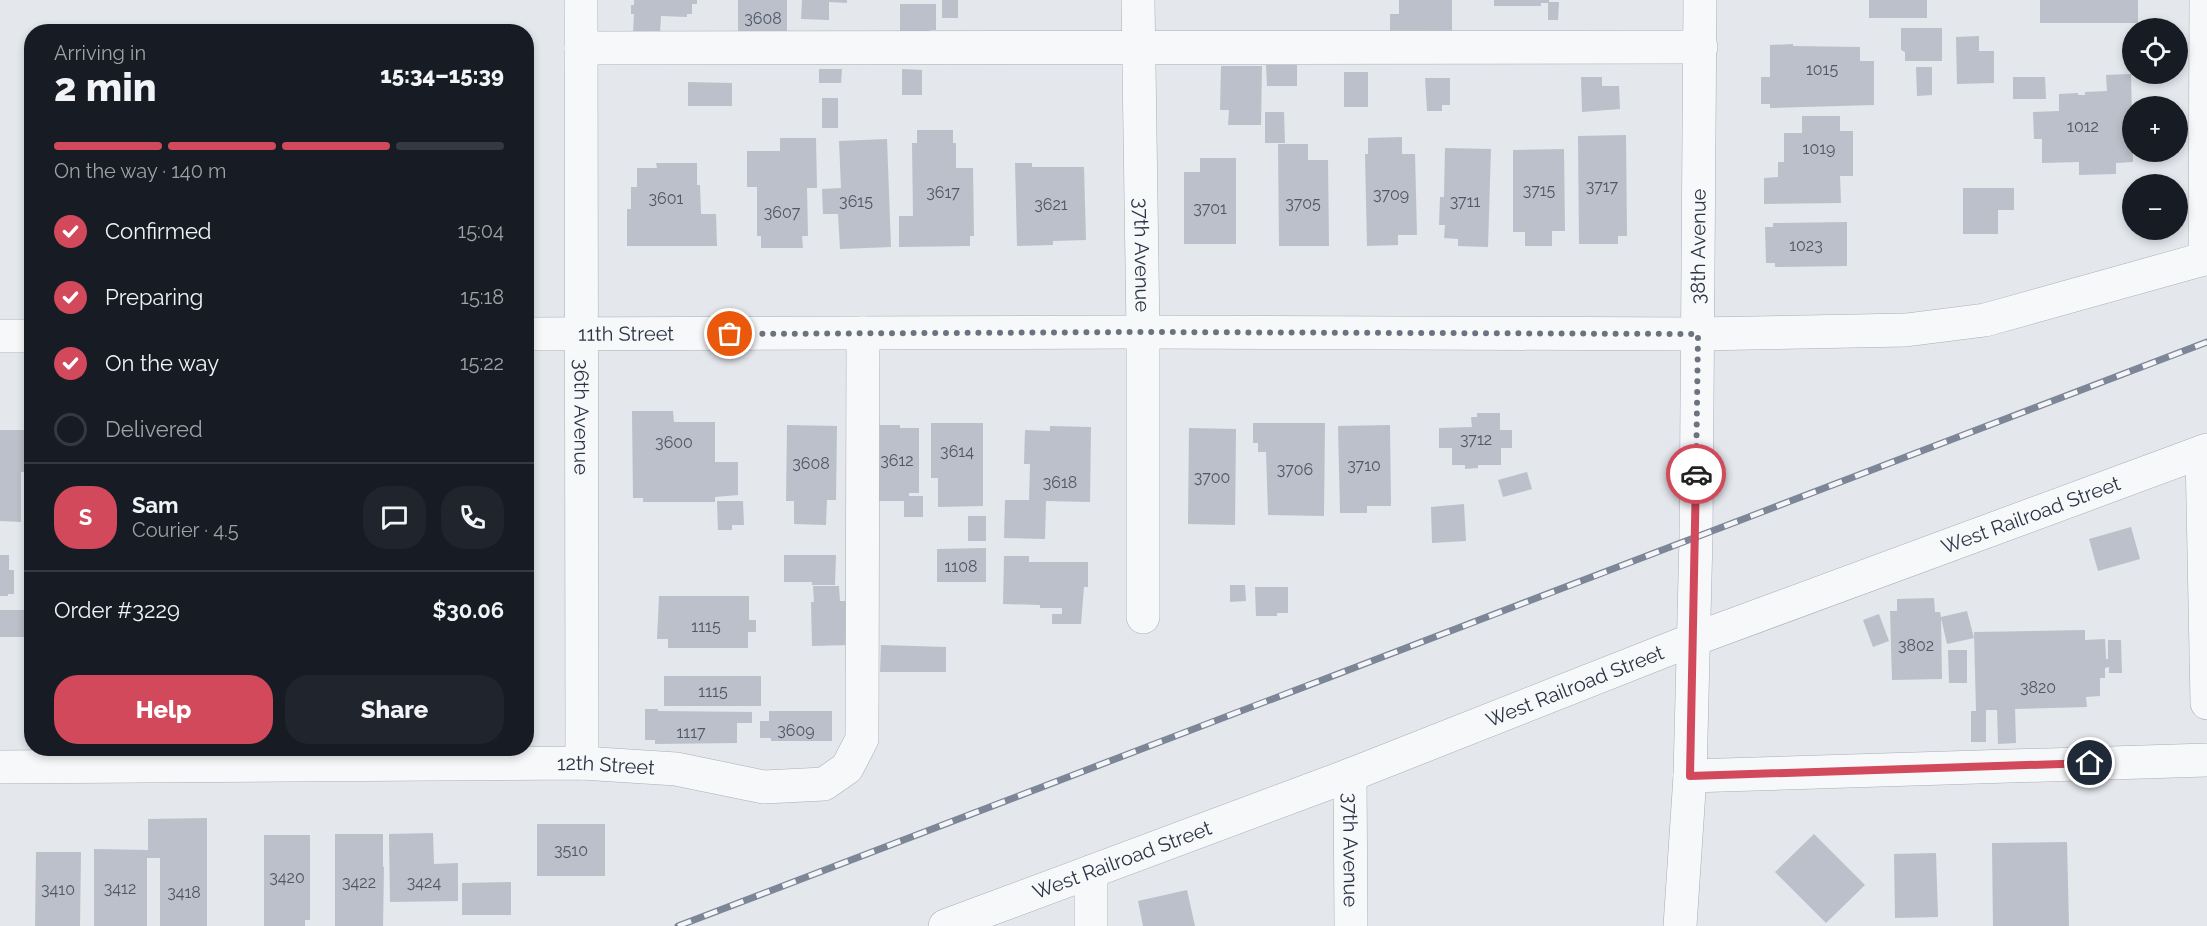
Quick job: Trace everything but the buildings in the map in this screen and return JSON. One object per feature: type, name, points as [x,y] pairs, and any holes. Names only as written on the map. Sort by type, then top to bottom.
[{"type":"street","name":"36th Avenue","points":[[581,0],[582,763]]},
{"type":"street","name":"37th Avenue","points":[[1138,0],[1143,332],[1143,616]]},
{"type":"street","name":"38th Avenue","points":[[1680,926],[1690,776],[1696,537],[1700,0]]},
{"type":"street","points":[[1698,334],[1906,330],[1985,320],[2206,258],[2206,0]]},
{"type":"street","points":[[581,48],[1701,47]]},
{"type":"street","name":"11th Street","points":[[534,334],[1143,332],[1698,334]]},
{"type":"street","name":"12th Street","points":[[0,767],[582,763],[676,769],[764,787],[824,784],[847,768],[862,739],[863,333]]},
{"type":"street","points":[[0,336],[24,336]]},
{"type":"street","points":[[2204,451],[2207,703]]},
{"type":"street","name":"West Railroad Street","points":[[945,926],[1350,775],[1692,640],[2204,451]]},
{"type":"street","points":[[1690,776],[2207,759]]},
{"type":"street","name":"37th Avenue","points":[[1350,775],[1351,926]]},
{"type":"street","points":[[1091,872],[1091,926]]},
{"type":"railway","points":[[678,926],[2207,342]]},
{"type":"way so far","points":[[730,334],[1143,332],[1698,334],[1696,474]]},
{"type":"route","points":[[1696,474],[1690,776],[2090,763]]}]
